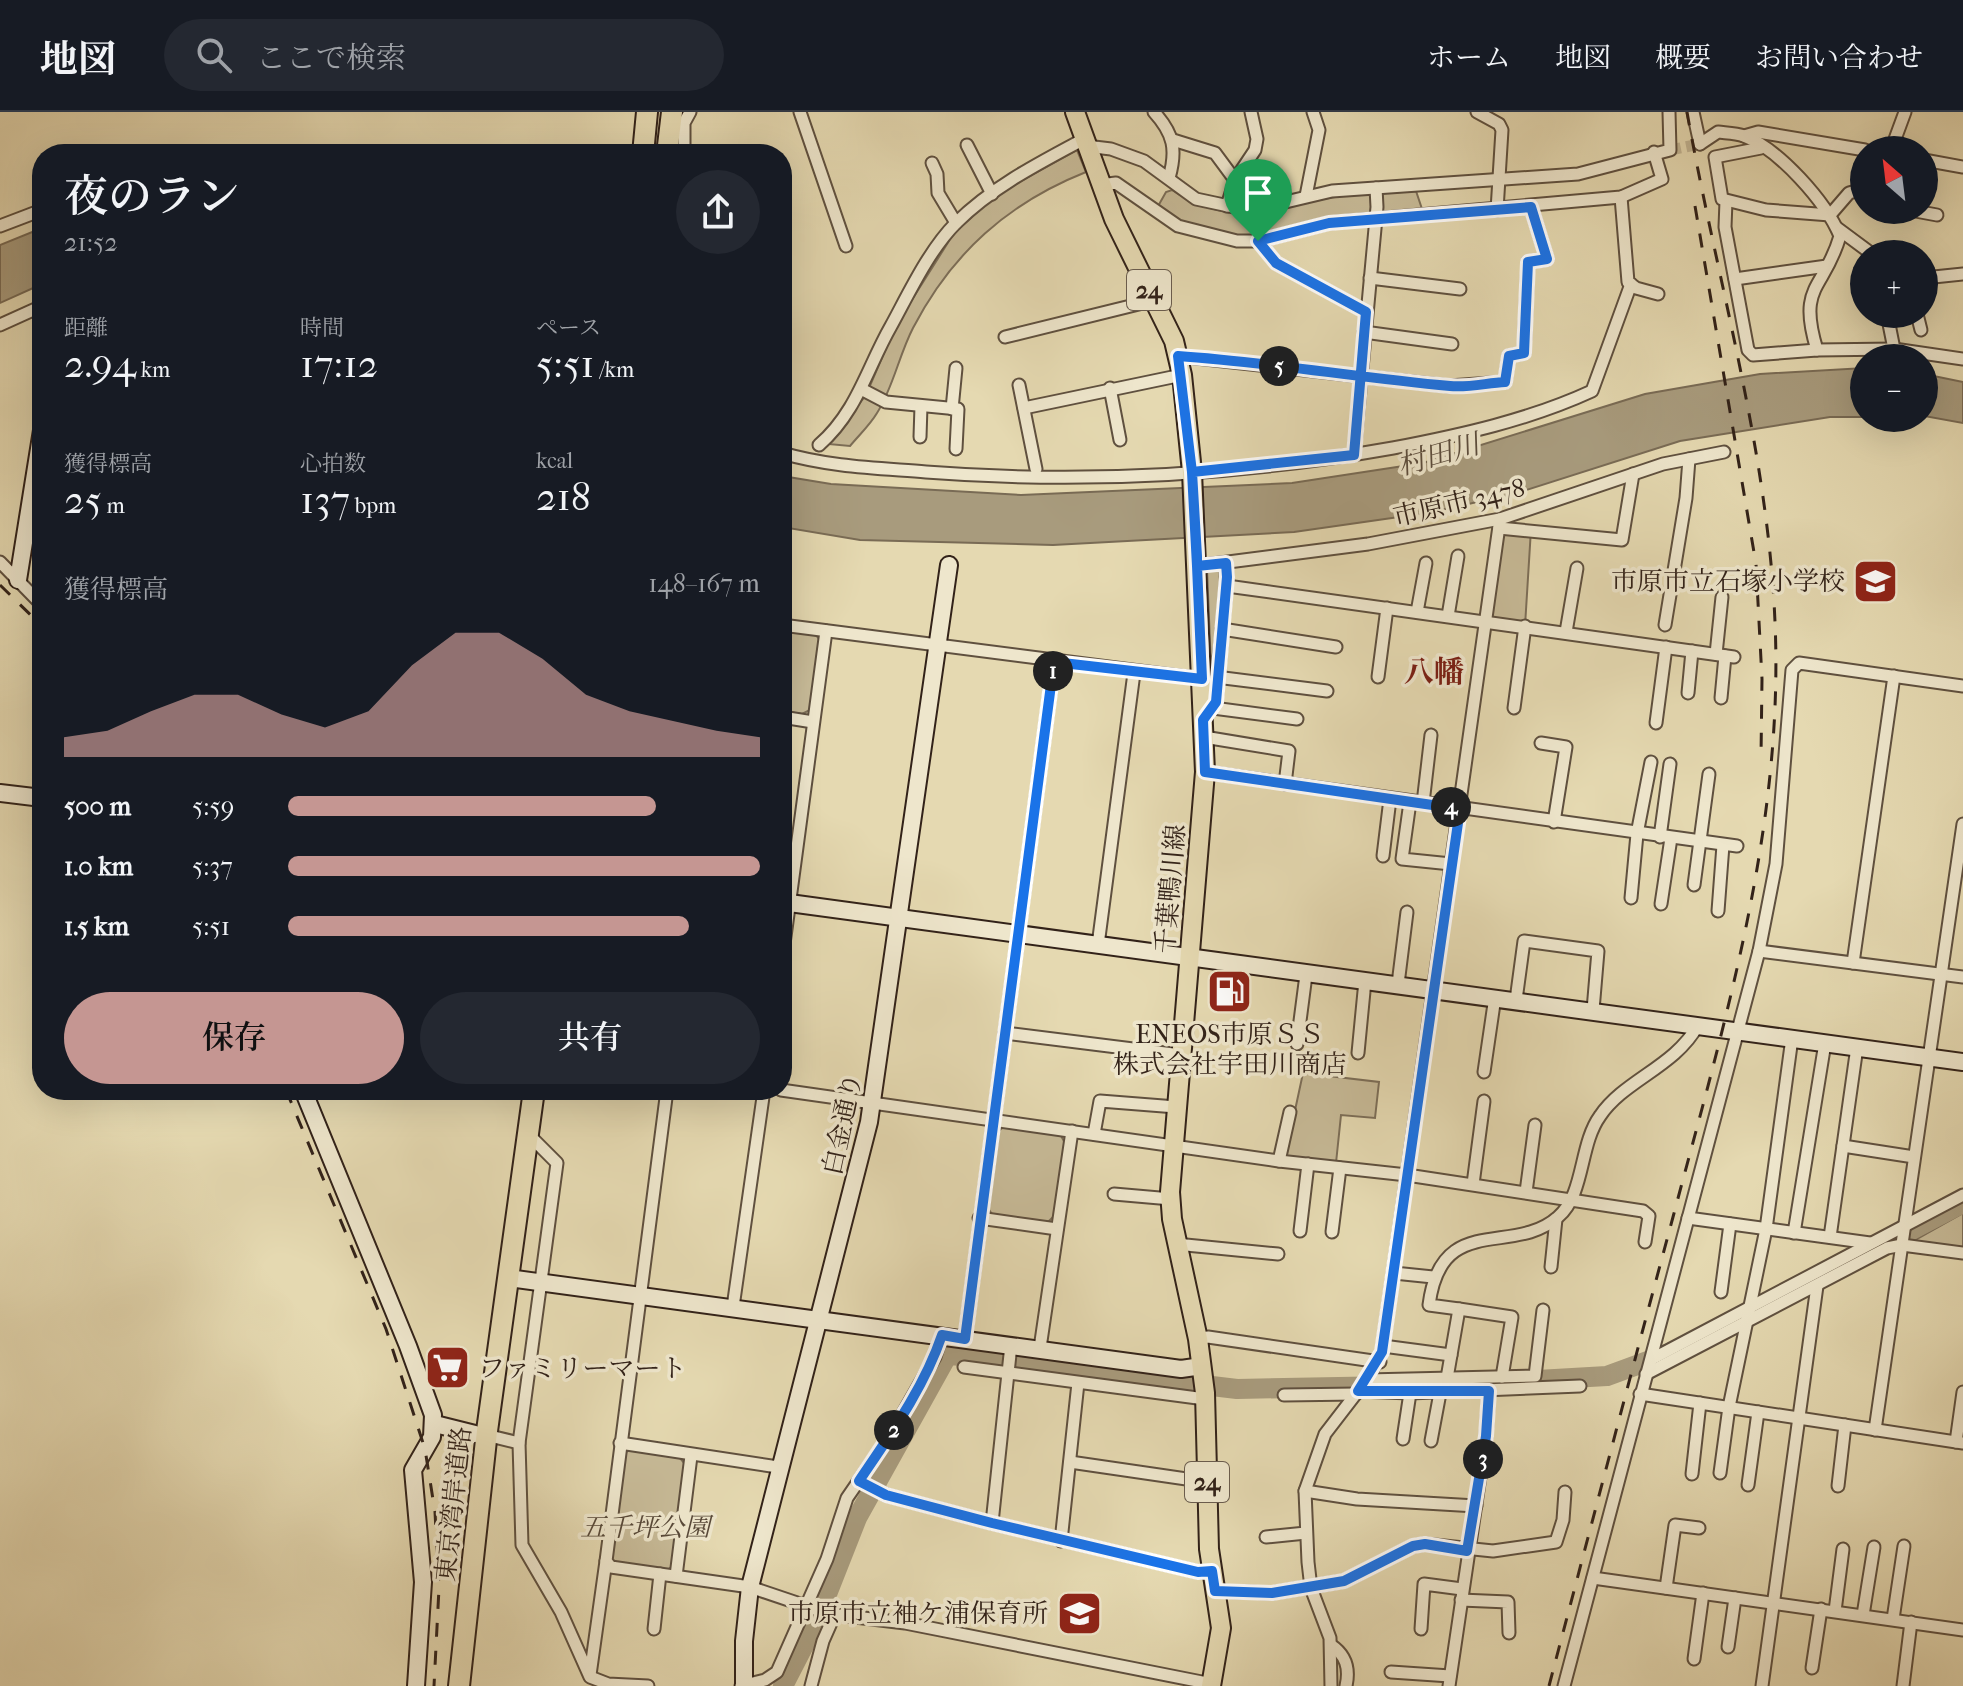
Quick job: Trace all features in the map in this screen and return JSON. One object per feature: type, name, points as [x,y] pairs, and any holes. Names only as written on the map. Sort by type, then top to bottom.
[{"type":"highway","points":[[644,144],[647,112]]},
{"type":"highway","points":[[656,144],[658,112]]},
{"type":"highway","points":[[668,144],[672,112]]},
{"type":"highway","name":"東京湾岸道路","points":[[448,1686],[521,1100]]},
{"type":"highway","name":"東京湾岸道路","points":[[459,1686],[481,1434],[508,1278],[533,1100]]},
{"type":"main road","name":"千葉鴨川線","points":[[1075,112],[1100,185],[1168,324],[1180,366],[1192,474],[1209,678],[1205,772],[1171,1199],[1176,1244],[1198,1339],[1204,1385],[1212,1571],[1221,1636],[1211,1685]]},
{"type":"street","points":[[684,144],[684,123],[690,112]]},
{"type":"street","points":[[800,112],[846,246]]},
{"type":"street","points":[[1154,112],[1173,140],[1174,158],[1169,178]]},
{"type":"street","points":[[1227,206],[1235,180],[1255,150],[1257,139],[1251,112]]},
{"type":"street","points":[[1306,196],[1319,130],[1313,112]]},
{"type":"street","points":[[1477,112],[1499,124],[1502,130],[1497,210]]},
{"type":"street","points":[[819,445],[832,434],[863,390],[890,328],[956,223],[992,194],[1085,142],[1144,161],[1196,199],[1227,206],[1273,205],[1306,196],[1376,188],[1596,171],[1654,152],[1670,150],[1669,112]]},
{"type":"street","points":[[1693,112],[1700,144],[1718,132],[1744,136],[1758,132],[1850,147]]},
{"type":"street","points":[[1896,136],[1905,112]]},
{"type":"street","points":[[1744,136],[1786,165],[1830,215],[1840,236],[1809,303],[1817,350]]},
{"type":"street","points":[[1173,140],[1215,153],[1235,180]]},
{"type":"street","points":[[967,145],[992,194]]},
{"type":"street","points":[[1761,148],[1715,157],[1719,186],[1726,201],[1725,227],[1748,350],[1753,355],[1850,350]]},
{"type":"street","points":[[1100,185],[1116,183],[1178,226],[1212,237],[1258,241],[1329,223],[1621,197],[1662,179],[1654,152]]},
{"type":"street","points":[[932,163],[937,174],[938,193],[956,223]]},
{"type":"street","points":[[1938,163],[1963,167]]},
{"type":"street","points":[[1354,455],[1359,375],[1376,219],[1376,188]]},
{"type":"street","points":[[1830,215],[1850,193]]},
{"type":"street","points":[[792,455],[848,467],[982,476],[1192,474],[1354,455],[1510,422],[1592,391],[1631,284],[1624,268],[1621,197]]},
{"type":"street","points":[[1726,201],[1766,210],[1830,215]]},
{"type":"street","points":[[1024,408],[1110,388],[1180,366],[1359,375],[1449,386],[1505,382],[1509,356],[1524,353],[1528,262],[1547,259],[1531,207]]},
{"type":"street","points":[[0,226],[32,214]]},
{"type":"street","points":[[1836,227],[1853,240]]},
{"type":"street","points":[[1258,241],[1276,263],[1366,312]]},
{"type":"street","points":[[1735,279],[1827,266]]},
{"type":"street","points":[[1938,277],[1963,274]]},
{"type":"street","points":[[1370,278],[1460,289]]},
{"type":"street","points":[[1631,284],[1658,294]]},
{"type":"street","points":[[1005,337],[1155,300]]},
{"type":"street","points":[[0,325],[32,311]]},
{"type":"street","points":[[1364,332],[1452,344]]},
{"type":"street","points":[[1938,355],[1963,359]]},
{"type":"street","points":[[952,409],[956,368]]},
{"type":"street","points":[[1019,385],[1036,469]]},
{"type":"street","points":[[1110,388],[1120,440]]},
{"type":"street","points":[[863,390],[886,402],[958,409],[956,449]]},
{"type":"street","points":[[920,437],[921,406]]},
{"type":"street","name":"市原市 3478","points":[[1197,561],[1226,563],[1500,523],[1633,474],[1724,452]]},
{"type":"street","points":[[1665,625],[1686,498],[1689,459]]},
{"type":"street","points":[[1331,1686],[1331,1645],[1311,1588],[1305,1491],[1325,1434],[1380,1362],[1500,523],[1622,540],[1633,474]]},
{"type":"street","points":[[18,580],[32,492]]},
{"type":"street","points":[[1448,616],[1458,556]]},
{"type":"street","points":[[0,562],[32,595]]},
{"type":"street","points":[[1209,678],[1222,629],[1226,563]]},
{"type":"street","points":[[1417,612],[1426,563]]},
{"type":"street","name":"白金通り","points":[[743,1686],[750,1587],[873,1102],[949,565]]},
{"type":"street","points":[[1566,632],[1577,568]]},
{"type":"street","points":[[1227,586],[1725,656]]},
{"type":"street","points":[[1721,698],[1725,656],[1722,597]]},
{"type":"street","points":[[1378,677],[1387,608]]},
{"type":"street","points":[[792,626],[1134,673],[1327,691]]},
{"type":"street","points":[[1514,708],[1525,626]]},
{"type":"street","points":[[1222,629],[1336,647]]},
{"type":"street","points":[[792,862],[826,631]]},
{"type":"street","points":[[1656,723],[1666,647]]},
{"type":"street","points":[[1688,693],[1692,651]]},
{"type":"street","points":[[965,1339],[1054,662]]},
{"type":"street","points":[[1564,1686],[1759,951],[1776,864],[1792,670],[1799,663],[1963,686]]},
{"type":"street","points":[[1098,945],[1134,673]]},
{"type":"street","points":[[1853,963],[1894,676]]},
{"type":"street","points":[[792,719],[813,722]]},
{"type":"street","points":[[1206,722],[1297,719]]},
{"type":"street","points":[[1206,722],[1289,751],[1285,784]]},
{"type":"street","points":[[1423,803],[1431,735]]},
{"type":"street","points":[[1541,743],[1566,747],[1554,822]]},
{"type":"street","points":[[1631,898],[1637,834],[1651,762]]},
{"type":"street","points":[[1661,904],[1670,764]]},
{"type":"street","points":[[1205,772],[1737,846]]},
{"type":"street","points":[[1694,885],[1709,774]]},
{"type":"street","points":[[0,793],[32,797]]},
{"type":"street","points":[[1383,856],[1390,799]]},
{"type":"street","points":[[1410,802],[1402,859],[1451,864]]},
{"type":"street","points":[[1875,1430],[1963,824]]},
{"type":"street","points":[[1718,911],[1723,845]]},
{"type":"street","points":[[792,903],[1963,1062]]},
{"type":"street","points":[[1398,984],[1407,912]]},
{"type":"street","points":[[1516,1000],[1524,941],[1598,951],[1593,1010]]},
{"type":"street","points":[[1759,951],[1963,977]]},
{"type":"street","points":[[1297,1044],[1306,975]]},
{"type":"street","points":[[1358,1053],[1365,981]]},
{"type":"street","points":[[1484,1072],[1495,997]]},
{"type":"street","points":[[1551,1267],[1556,1219],[1571,1199],[1587,1139],[1600,1115],[1665,1063],[1690,1039],[1698,1025]]},
{"type":"street","points":[[1005,1033],[1181,1055]]},
{"type":"street","points":[[1720,1473],[1729,1407],[1766,1229],[1792,1038]]},
{"type":"street","points":[[1794,1233],[1825,1043]]},
{"type":"street","points":[[1830,1237],[1857,1047]]},
{"type":"street","points":[[792,1091],[1279,1161],[1473,1184],[1643,1211],[1649,1216],[1645,1242]]},
{"type":"street","points":[[307,1100],[408,1346],[435,1424],[413,1470],[423,1590],[416,1686]]},
{"type":"street","points":[[590,1677],[666,1100]]},
{"type":"street","points":[[733,1307],[763,1100]]},
{"type":"street","points":[[1094,1134],[1100,1101],[1176,1107]]},
{"type":"street","points":[[1473,1184],[1484,1101]]},
{"type":"street","points":[[1279,1161],[1290,1112]]},
{"type":"street","points":[[1526,1192],[1535,1125]]},
{"type":"street","points":[[1040,1348],[1072,1131]]},
{"type":"street","points":[[528,1133],[557,1163],[519,1443],[522,1545],[561,1612],[590,1677],[608,1684],[648,1686]]},
{"type":"street","points":[[1843,1146],[1914,1157]]},
{"type":"street","points":[[1300,1231],[1308,1164]]},
{"type":"street","points":[[1332,1232],[1340,1168]]},
{"type":"street","points":[[1114,1194],[1171,1199]]},
{"type":"street","points":[[1652,1359],[1963,1195]]},
{"type":"street","points":[[979,1218],[1057,1229]]},
{"type":"street","points":[[1688,1218],[1870,1243]]},
{"type":"street","points":[[1502,1377],[1512,1317],[1429,1305],[1433,1277],[1460,1247],[1521,1233],[1556,1219]]},
{"type":"street","points":[[1721,1292],[1730,1224]]},
{"type":"street","points":[[1176,1244],[1278,1254]]},
{"type":"street","points":[[1646,1374],[1887,1248],[1902,1245],[1963,1253]]},
{"type":"street","points":[[1394,1273],[1433,1277]]},
{"type":"street","points":[[508,1278],[1181,1369],[1204,1385]]},
{"type":"street","points":[[1762,1686],[1817,1286]]},
{"type":"street","points":[[1447,1378],[1459,1309]]},
{"type":"street","points":[[1284,1395],[1447,1378],[1535,1376],[1543,1310]]},
{"type":"street","points":[[743,1686],[777,1672],[810,1607],[847,1498],[893,1431],[935,1357],[942,1335]]},
{"type":"street","points":[[1198,1339],[1208,1337],[1380,1362]]},
{"type":"street","points":[[992,1523],[1011,1345]]},
{"type":"street","points":[[1383,1346],[1451,1355]]},
{"type":"street","points":[[964,1367],[1078,1383],[1204,1385]]},
{"type":"street","points":[[1061,1541],[1078,1383]]},
{"type":"street","points":[[1361,1387],[1440,1393],[1580,1386]]},
{"type":"street","points":[[1391,1672],[1449,1681],[1476,1506],[1489,1391]]},
{"type":"street","points":[[1640,1394],[1960,1443],[1963,1392]]},
{"type":"street","points":[[1403,1439],[1410,1393]]},
{"type":"street","points":[[1431,1441],[1440,1393]]},
{"type":"street","points":[[1692,1474],[1700,1403]]},
{"type":"street","points":[[1748,1485],[1758,1412]]},
{"type":"street","points":[[435,1424],[519,1443]]},
{"type":"street","points":[[1838,1486],[1845,1425]]},
{"type":"street","points":[[620,1443],[778,1467]]},
{"type":"street","points":[[676,1576],[691,1456]]},
{"type":"street","points":[[1070,1462],[1207,1482]]},
{"type":"street","points":[[859,1481],[886,1495],[1061,1541],[1198,1572],[1212,1571]]},
{"type":"street","points":[[1305,1491],[1372,1501],[1476,1506]]},
{"type":"street","points":[[1215,1591],[1272,1593],[1344,1581],[1413,1546],[1425,1544],[1467,1551],[1556,1542],[1563,1520],[1565,1492]]},
{"type":"street","points":[[1666,1588],[1675,1525],[1699,1528]]},
{"type":"street","points":[[1266,1537],[1306,1533]]},
{"type":"street","points":[[1893,1619],[1904,1546]]},
{"type":"street","points":[[1863,1615],[1874,1547]]},
{"type":"street","points":[[1835,1611],[1843,1549]]},
{"type":"street","points":[[606,1561],[611,1567],[750,1587],[833,1614],[905,1623],[1211,1685]]},
{"type":"street","points":[[654,1629],[660,1574]]},
{"type":"street","points":[[1593,1578],[1963,1630]]},
{"type":"street","points":[[1421,1629],[1424,1584],[1508,1602],[1509,1633]]},
{"type":"street","points":[[1694,1659],[1703,1593]]},
{"type":"street","points":[[1728,1647],[1735,1598]]},
{"type":"street","points":[[1812,1668],[1821,1609]]},
{"type":"street","points":[[811,1686],[833,1614]]},
{"type":"street","points":[[1903,1686],[1911,1622]]},
{"type":"street","points":[[1331,1645],[1341,1652],[1345,1662],[1349,1673],[1346,1686]]},
{"type":"green space","points":[[1077,150],[1086,172],[1007,215],[964,254],[928,301],[913,328],[883,403],[874,417],[850,446],[828,444],[866,395],[896,325],[954,233],[996,195]]},
{"type":"green space","points":[[1172,190],[1193,202],[1233,212],[1252,212],[1345,196],[1416,191],[1423,212],[1253,239],[1184,225],[1157,208],[1166,192]]},
{"type":"green space","points":[[1499,528],[1531,529],[1525,626],[1486,620]]},
{"type":"green space","points":[[1219,567],[1221,597],[1211,667],[1207,569]]},
{"type":"green space","points":[[792,631],[815,634],[819,639],[810,710],[802,714],[792,712]]},
{"type":"green space","points":[[1303,1073],[1379,1082],[1375,1118],[1341,1115],[1336,1163],[1285,1157]]},
{"type":"green space","points":[[1005,1126],[1060,1134],[1065,1143],[1055,1215],[1048,1222],[992,1214],[987,1207],[997,1132]]},
{"type":"green space","points":[[1963,1213],[1963,1251],[1910,1243]]},
{"type":"green space","name":"五千坪公園","points":[[629,1450],[680,1458],[685,1464],[673,1566],[667,1570],[614,1563],[608,1557],[621,1456]]},
{"type":"shaded area","points":[[32,232],[32,289],[0,303],[0,245]]},
{"type":"shaded area","points":[[1850,369],[1850,417],[1830,417],[1680,441],[1514,494],[1427,513],[1294,532],[1053,545],[860,540],[792,529],[792,478],[831,484],[1021,495],[1292,483],[1423,463],[1645,394],[1760,374]]},
{"type":"shaded area","points":[[1938,377],[1963,382],[1963,423],[1938,419]]},
{"type":"waterway","points":[[1864,1255],[1963,1203]]},
{"type":"waterway","points":[[783,1686],[816,1622],[857,1518],[946,1358],[952,1355],[1237,1389],[1448,1385],[1607,1376],[1667,1354]]},
{"type":"tunnel","points":[[1670,150],[1700,144]]},
{"type":"railway","points":[[1549,1686],[1730,996],[1747,922],[1770,773],[1775,698],[1775,622],[1763,494],[1740,366],[1687,112]]},
{"type":"railway","points":[[1695,206],[1756,564],[1762,679],[1761,757]]},
{"type":"railway","points":[[0,585],[32,616]]},
{"type":"railway","points":[[290,1100],[386,1329],[425,1449],[435,1512],[439,1588],[434,1686]]},
{"type":"place","name":"市原市立石塚小学校","points":[[1876,581]]},
{"type":"place","name":"ENEOS市原ＳＳ 株式会社宇田川商店","points":[[1230,991]]},
{"type":"place","name":"ファミリーマート","points":[[448,1368]]},
{"type":"place","name":"市原市立袖ケ浦保育所","points":[[1079,1613]]},
{"type":"district","name":"八幡","points":[[1434,672]]},
{"type":"route","points":[[1258,241],[1276,263],[1366,312],[1359,375],[1354,455],[1235,470],[1192,472],[1202,679],[1054,662],[965,1339],[942,1335],[935,1357],[893,1431],[859,1481],[886,1495],[1061,1541],[1198,1572],[1212,1571],[1215,1591],[1272,1593],[1344,1581],[1413,1546],[1425,1544],[1467,1551],[1486,1436],[1489,1391],[1358,1391],[1380,1362],[1382,1352],[1460,809],[1205,772],[1203,720],[1216,702],[1227,577],[1226,563],[1197,566],[1192,472],[1178,356],[1253,363],[1359,375],[1414,381],[1449,386],[1505,382],[1509,356],[1524,353],[1528,262],[1547,259],[1531,207],[1329,223],[1258,241]]},
{"type":"water label","name":"村田川","points":[[1438,454]]}]
